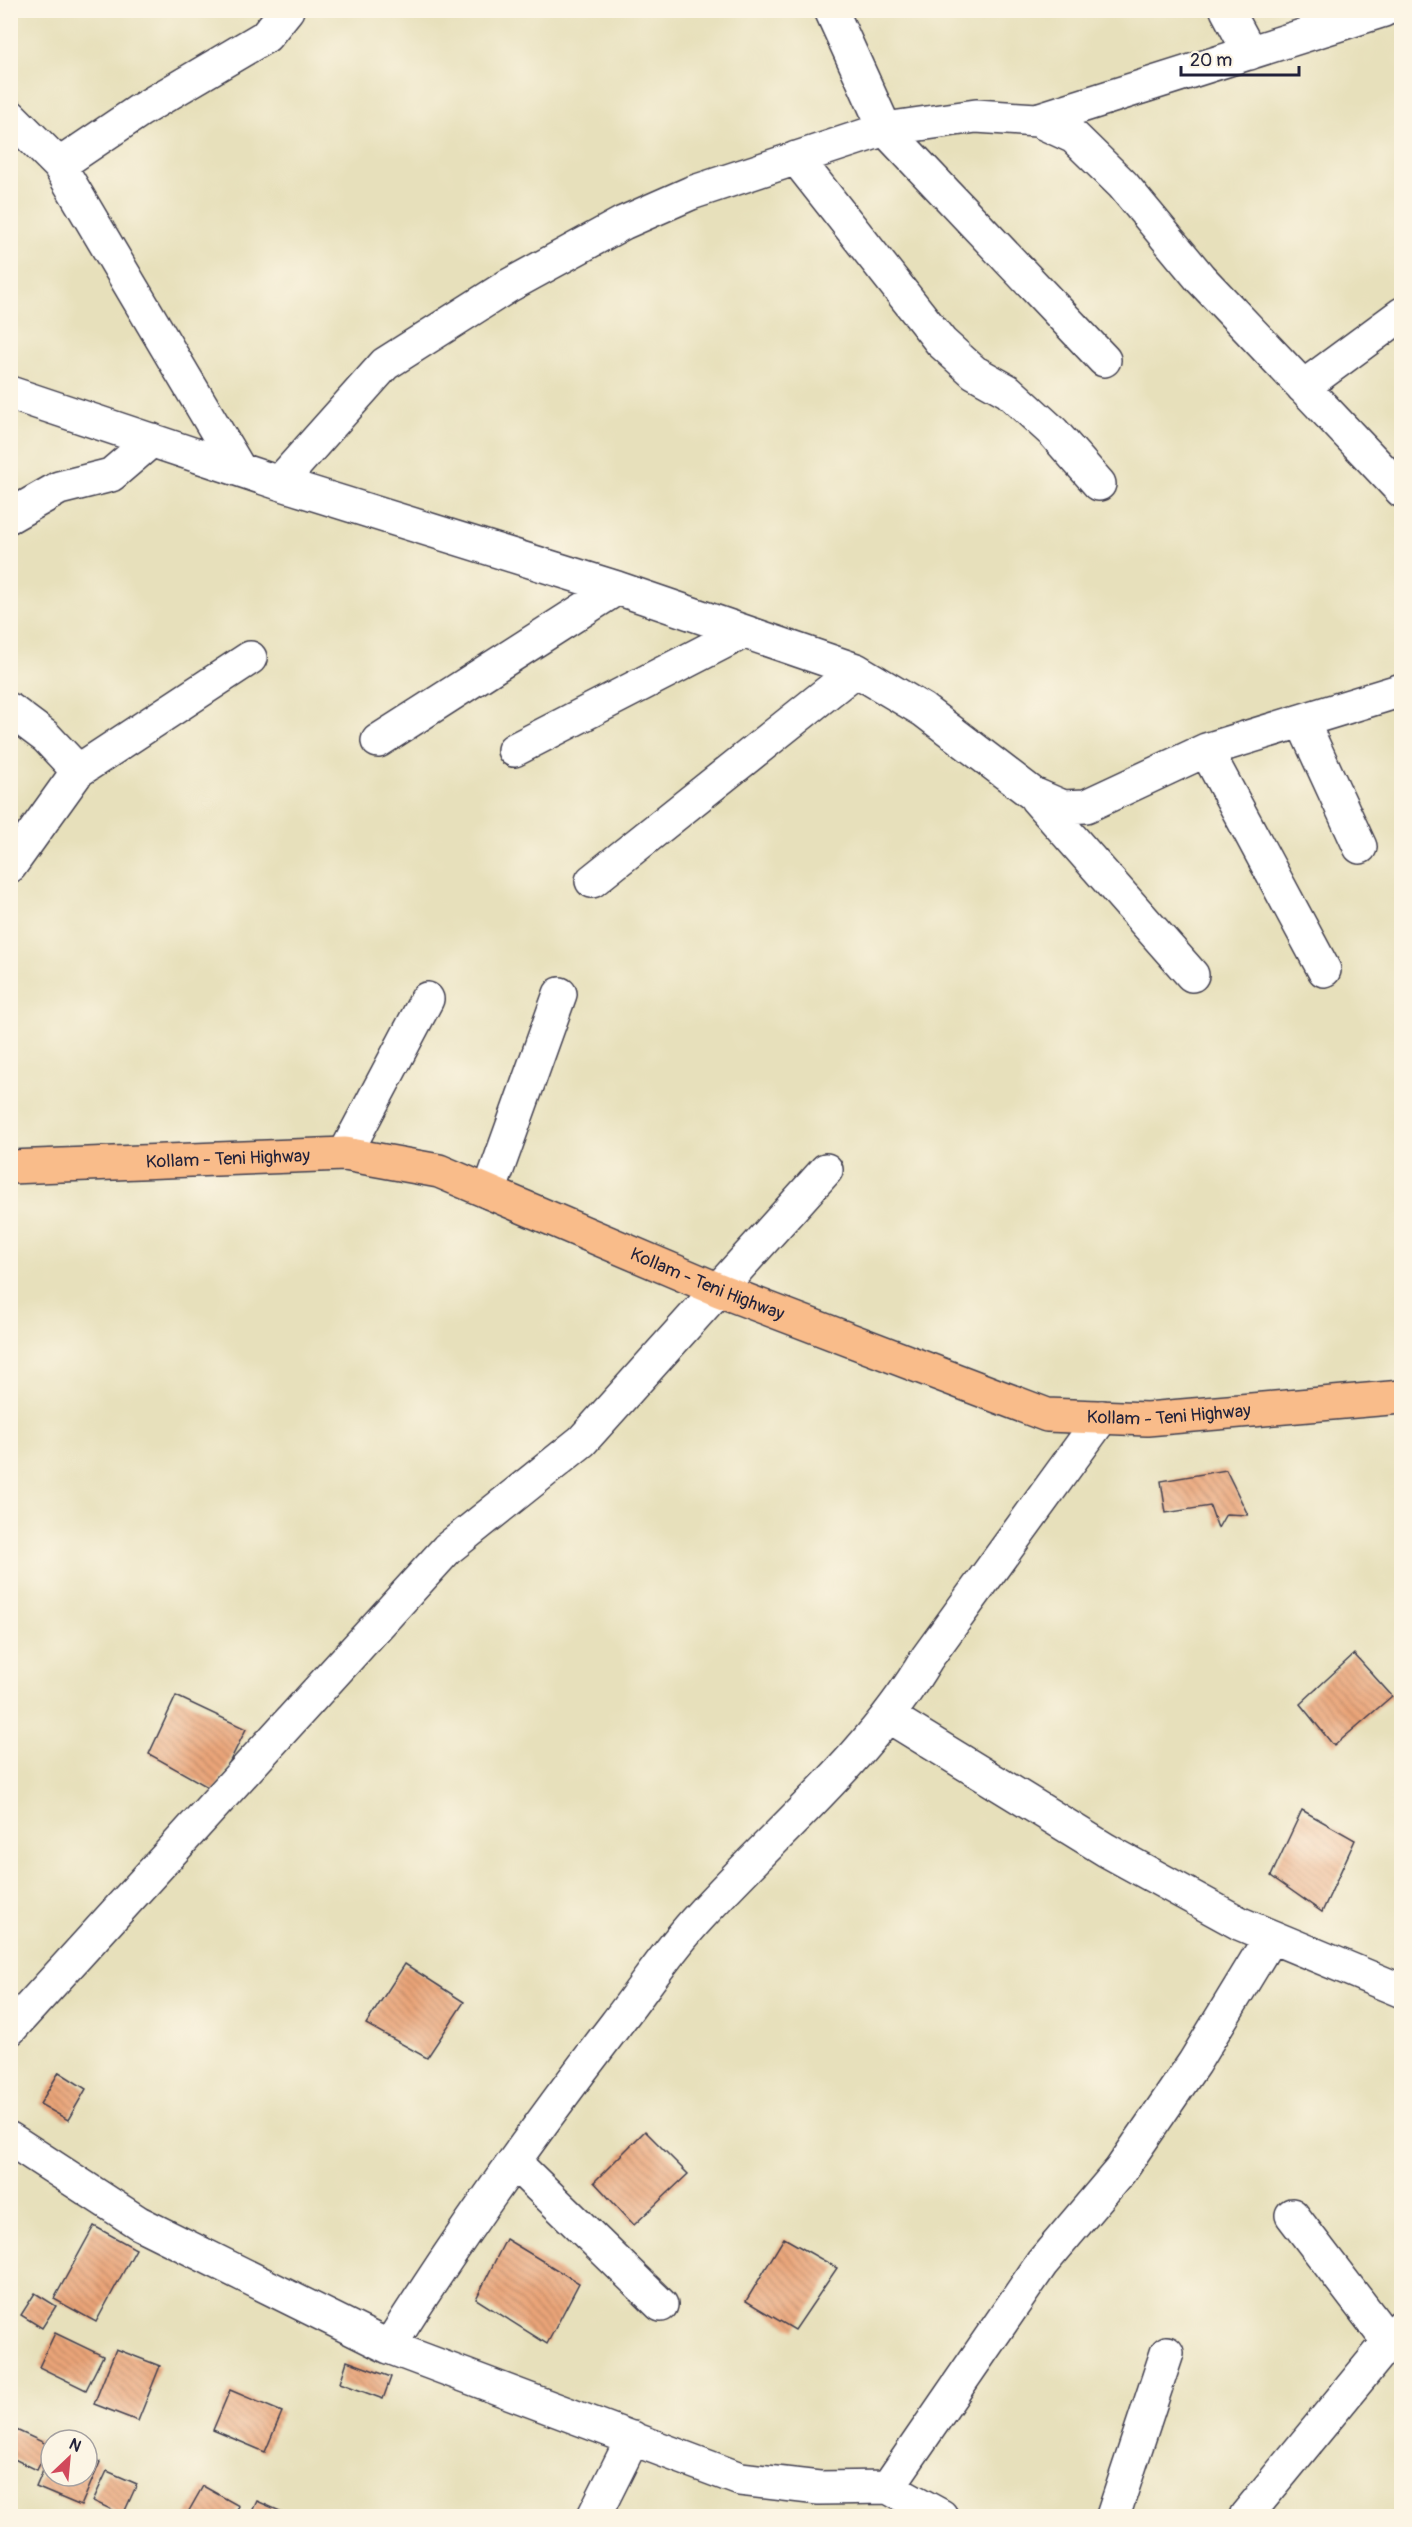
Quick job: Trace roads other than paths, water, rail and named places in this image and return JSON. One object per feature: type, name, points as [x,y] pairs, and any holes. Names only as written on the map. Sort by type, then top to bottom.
[{"type":"main road","name":"Kollam - Teni Highway","points":[[10,1167],[345,1154],[439,1171],[719,1290],[1047,1415],[1148,1419],[1401,1397]]},
{"type":"street","points":[[59,165],[139,111],[266,36],[287,10]]},
{"type":"street","points":[[831,10],[885,129],[1104,360]]},
{"type":"street","points":[[1227,10],[1250,53]]},
{"type":"street","points":[[1037,120],[1384,10]]},
{"type":"street","points":[[10,116],[59,165],[239,470]]},
{"type":"street","points":[[279,483],[385,364],[480,304],[623,223],[691,193],[885,129],[976,116],[1037,120],[1074,137],[1123,185],[1200,278],[1401,491]]},
{"type":"street","points":[[796,158],[941,342],[974,372],[1008,391],[1053,432],[1099,484]]},
{"type":"street","points":[[1303,387],[1401,314]]},
{"type":"street","points":[[10,393],[279,483],[617,588],[856,670],[923,710],[1033,794],[1192,975]]},
{"type":"street","points":[[10,516],[59,488],[111,475],[152,440]]},
{"type":"street","points":[[378,741],[617,588]]},
{"type":"street","points":[[514,750],[743,632]]},
{"type":"street","points":[[10,866],[78,771],[250,658]]},
{"type":"street","points":[[592,881],[856,670]]},
{"type":"street","points":[[1033,794],[1063,807],[1086,806],[1206,750],[1401,690]]},
{"type":"street","points":[[10,710],[46,737],[78,771]]},
{"type":"street","points":[[1302,721],[1360,847]]},
{"type":"street","points":[[1206,750],[1324,969]]},
{"type":"street","points":[[489,1192],[560,994]]},
{"type":"street","points":[[345,1154],[428,999]]},
{"type":"street","points":[[10,2029],[447,1549],[582,1442],[826,1170]]},
{"type":"street","points":[[389,2347],[428,2284],[576,2075],[698,1918],[854,1756],[888,1716],[1102,1417]]},
{"type":"street","points":[[888,1716],[1106,1850],[1270,1938],[1401,1991]]},
{"type":"street","points":[[888,2487],[1042,2263],[1120,2170],[1194,2063],[1270,1938]]},
{"type":"street","points":[[10,2139],[139,2223],[389,2347],[740,2479],[819,2488],[888,2487],[941,2517]]},
{"type":"street","points":[[514,2162],[661,2304]]},
{"type":"street","points":[[1246,2517],[1395,2334],[1292,2216]]},
{"type":"street","points":[[1113,2517],[1167,2353]]},
{"type":"street","points":[[594,2517],[633,2438]]}]
